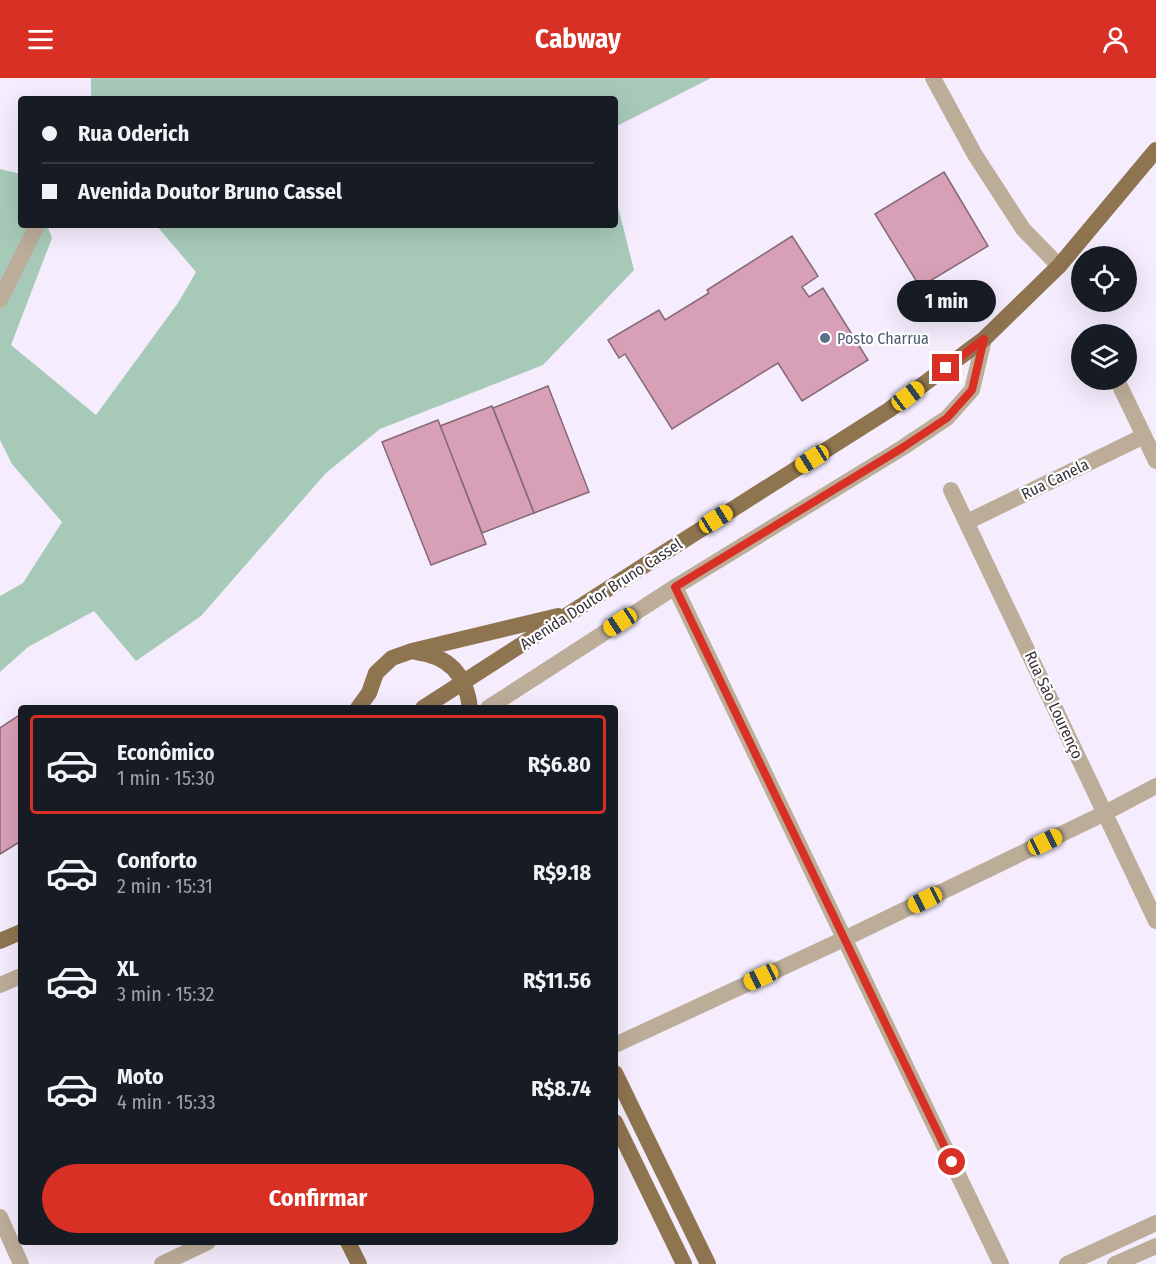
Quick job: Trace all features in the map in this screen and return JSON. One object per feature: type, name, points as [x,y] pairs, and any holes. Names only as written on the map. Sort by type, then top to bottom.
[{"type":"main road","name":"Avenida Doutor Bruno Cassel","points":[[428,705],[889,411],[984,339],[1059,266],[1156,150]]},
{"type":"main road","points":[[370,701],[376,673],[392,658],[412,651],[571,613]]},
{"type":"main road","points":[[412,651],[434,654],[452,665],[463,683],[469,705]]},
{"type":"main road","points":[[0,941],[18,933]]},
{"type":"main road","points":[[618,1079],[708,1264]]},
{"type":"main road","points":[[618,1128],[684,1264]]},
{"type":"main road","points":[[350,1245],[359,1264]]},
{"type":"street","points":[[933,78],[975,155],[1023,229],[1059,266]]},
{"type":"street","points":[[0,300],[36,228]]},
{"type":"street","points":[[493,705],[675,587],[947,418],[972,390],[984,339]]},
{"type":"street","points":[[1122,390],[1156,461]]},
{"type":"street","name":"Rua Canela","points":[[967,522],[1144,436]]},
{"type":"street","name":"Rua São Lourenço","points":[[951,490],[1156,921]]},
{"type":"street","points":[[675,587],[1001,1264]]},
{"type":"street","points":[[618,1043],[844,939],[1156,786]]},
{"type":"street","points":[[0,985],[18,977]]},
{"type":"street","points":[[0,1217],[21,1264]]},
{"type":"street","points":[[1067,1264],[1156,1223]]},
{"type":"street","points":[[162,1264],[202,1245]]},
{"type":"street","points":[[1115,1264],[1156,1246]]},
{"type":"green space","points":[[91,78],[711,78],[618,125],[618,96],[91,96]]},
{"type":"green space","points":[[0,169],[18,173],[18,228],[48,228],[52,238],[11,345],[96,415],[178,303],[196,272],[159,228],[618,228],[618,207],[634,270],[543,365],[380,429],[326,473],[201,616],[136,661],[94,611],[28,647],[0,672],[0,596],[23,583],[62,522],[12,464],[0,440]]},
{"type":"building","points":[[944,172],[988,246],[920,287],[875,214]]},
{"type":"building","points":[[792,236],[818,276],[802,287],[809,297],[823,288],[868,360],[802,401],[778,363],[672,429],[625,354],[619,358],[608,340],[659,310],[665,320],[709,293],[707,290]]},
{"type":"building","points":[[548,386],[589,492],[534,513],[493,408]]},
{"type":"building","points":[[492,406],[534,513],[482,533],[440,426]]},
{"type":"building","points":[[438,420],[486,544],[431,565],[382,442]]},
{"type":"building","points":[[18,716],[18,843],[0,854],[0,728]]},
{"type":"place","name":"Posto Charrua","points":[[825,338]]},
{"type":"route","points":[[946,368],[984,339],[972,390],[947,418],[675,587],[952,1162]]}]
